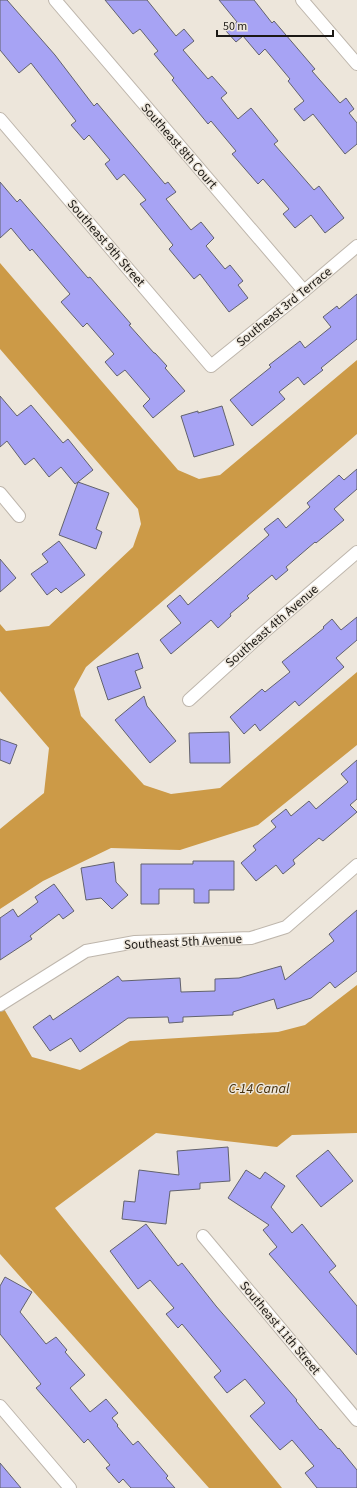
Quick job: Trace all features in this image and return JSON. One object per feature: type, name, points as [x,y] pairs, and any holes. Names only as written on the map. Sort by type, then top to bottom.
[{"type":"street","name":"Southeast 8th Court","points":[[54,0],[304,291]]},
{"type":"street","points":[[302,0],[357,64]]},
{"type":"street","name":"Southeast 9th Street","points":[[0,119],[211,366]]},
{"type":"street","name":"Southeast 3rd Terrace","points":[[211,366],[357,246]]},
{"type":"street","points":[[0,493],[19,516]]},
{"type":"street","name":"Southeast 4th Avenue","points":[[189,700],[263,633],[357,552]]},
{"type":"street","name":"Southeast 5th Avenue","points":[[0,1005],[86,951],[135,942],[251,938],[286,927],[357,865]]},
{"type":"street","name":"Southeast 11th Street","points":[[204,1236],[357,1420]]},
{"type":"street","points":[[0,1406],[70,1488]]},
{"type":"water","points":[[0,263],[178,470],[199,479],[220,475],[357,360],[357,434],[86,667],[74,689],[81,716],[144,785],[171,794],[220,788],[357,672],[357,745],[258,825],[180,850],[111,848],[43,881],[0,909],[0,829],[44,793],[49,748],[0,691],[0,624],[6,631],[49,626],[133,547],[141,524],[138,509],[0,349]]},
{"type":"water","name":"C-14 Canal","points":[[357,985],[357,1133],[292,1135],[277,1147],[156,1133],[55,1208],[282,1488],[209,1488],[0,1254],[0,1002],[32,1057],[80,1070],[130,1041],[278,1032],[305,1025]]},
{"type":"building","points":[[0,0],[7,0],[55,55],[94,106],[97,103],[165,184],[168,182],[176,192],[166,199],[191,230],[201,222],[214,238],[206,246],[225,269],[230,265],[243,281],[238,285],[248,298],[229,312],[200,274],[194,279],[169,249],[173,245],[140,204],[146,200],[124,174],[117,180],[105,164],[110,160],[89,135],[84,140],[71,125],[76,121],[31,63],[19,73],[0,50]]},
{"type":"building","points":[[105,0],[147,0],[176,36],[184,29],[194,41],[183,50],[208,79],[212,76],[227,93],[221,98],[238,119],[251,108],[278,141],[274,144],[314,190],[319,186],[344,218],[325,233],[311,215],[295,228],[283,214],[289,209],[263,179],[258,184],[232,154],[236,151],[211,121],[208,124],[172,80],[174,78],[154,54],[158,51],[140,29],[133,34]]},
{"type":"building","points":[[219,0],[254,0],[272,23],[274,21],[315,69],[312,71],[340,103],[346,98],[354,109],[349,113],[357,123],[357,144],[345,154],[313,114],[304,121],[294,109],[304,101],[288,81],[290,79],[265,49],[259,55],[243,36],[236,42],[226,31],[237,22]]},
{"type":"building","points":[[0,182],[17,202],[20,199],[88,278],[90,277],[131,324],[129,325],[167,366],[165,368],[185,391],[153,418],[143,406],[150,399],[125,370],[117,376],[105,362],[114,354],[87,323],[83,327],[61,302],[70,294],[32,249],[30,251],[11,228],[0,238]]},
{"type":"building","points":[[357,294],[357,339],[321,368],[323,370],[304,385],[298,377],[279,392],[285,399],[252,426],[230,400],[271,367],[269,365],[300,341],[305,348],[331,327],[323,317],[337,306],[339,309]]},
{"type":"building","points":[[0,396],[17,416],[31,405],[63,443],[68,439],[93,470],[75,484],[61,467],[49,477],[34,458],[25,465],[7,441],[0,447]]},
{"type":"building","points":[[222,406],[234,445],[194,457],[181,416]]},
{"type":"building","points":[[357,469],[357,489],[334,509],[344,520],[286,567],[288,570],[276,580],[272,575],[247,596],[249,598],[230,614],[231,616],[218,628],[211,620],[171,654],[160,640],[181,623],[167,606],[180,595],[188,605],[269,535],[264,529],[278,518],[286,528],[310,507],[307,503],[339,475],[344,480]]},
{"type":"building","points":[[78,482],[109,493],[96,529],[102,532],[96,549],[59,535]]},
{"type":"building","points":[[59,541],[85,575],[61,593],[56,588],[47,595],[31,574],[48,562],[42,554]]},
{"type":"building","points":[[0,559],[16,578],[0,592]]},
{"type":"building","points":[[357,617],[357,640],[336,658],[344,667],[299,706],[295,701],[260,731],[255,724],[244,734],[230,717],[262,689],[265,692],[290,672],[282,662],[324,628],[323,627],[332,619],[341,630]]},
{"type":"building","points":[[138,653],[143,668],[135,671],[141,688],[108,700],[97,667]]},
{"type":"building","points":[[144,696],[147,706],[176,741],[150,763],[115,720]]},
{"type":"building","points":[[229,732],[230,763],[190,763],[189,733]]},
{"type":"building","points":[[0,739],[17,745],[10,764],[0,760]]},
{"type":"building","points":[[357,760],[357,799],[350,805],[357,812],[323,841],[319,838],[293,860],[295,864],[283,874],[276,865],[256,881],[241,863],[256,850],[253,846],[276,827],[271,821],[286,809],[291,816],[309,801],[316,809],[348,782],[341,774]]},
{"type":"building","points":[[193,861],[234,861],[234,890],[209,890],[209,903],[194,903],[194,889],[159,889],[159,904],[141,904],[141,864],[193,864]]},
{"type":"building","points":[[114,862],[116,882],[128,895],[112,909],[101,898],[86,900],[81,868]]},
{"type":"building","points":[[54,884],[74,911],[63,919],[59,914],[30,936],[32,939],[0,960],[0,918],[13,909],[18,917],[38,902],[35,897]]},
{"type":"building","points":[[357,910],[357,971],[335,988],[330,982],[311,998],[277,1009],[274,999],[233,1012],[233,1015],[183,1017],[183,1022],[169,1023],[168,1017],[128,1018],[80,1052],[71,1038],[50,1051],[33,1027],[50,1015],[53,1020],[118,976],[122,981],[180,978],[181,992],[215,991],[215,979],[239,978],[281,966],[285,980],[334,941],[329,934]]},
{"type":"building","points":[[228,1147],[230,1181],[200,1183],[200,1189],[170,1191],[166,1224],[122,1219],[124,1201],[135,1202],[139,1170],[179,1175],[177,1151]]},
{"type":"building","points":[[328,1150],[353,1181],[321,1207],[296,1176]]},
{"type":"building","points":[[246,1170],[260,1179],[265,1172],[285,1186],[271,1207],[292,1233],[302,1224],[336,1266],[329,1272],[357,1306],[357,1355],[269,1254],[277,1247],[263,1230],[269,1225],[228,1198]]},
{"type":"building","points":[[146,1224],[178,1266],[182,1263],[216,1306],[297,1400],[296,1401],[320,1430],[321,1429],[338,1449],[339,1448],[357,1470],[357,1488],[317,1488],[305,1473],[314,1466],[292,1440],[280,1450],[250,1416],[265,1403],[245,1379],[227,1393],[214,1377],[221,1371],[182,1324],[178,1328],[166,1314],[174,1308],[150,1280],[138,1289],[110,1251]]},
{"type":"building","points":[[5,1277],[32,1292],[20,1312],[46,1344],[56,1337],[67,1350],[65,1352],[85,1375],[70,1388],[90,1412],[106,1399],[118,1413],[112,1418],[118,1425],[117,1426],[133,1445],[138,1441],[168,1476],[166,1478],[175,1488],[131,1488],[123,1479],[119,1483],[106,1468],[110,1465],[88,1439],[84,1443],[36,1388],[41,1384],[0,1334],[0,1286]]},
{"type":"building","points":[[0,1463],[21,1488],[0,1488]]}]
